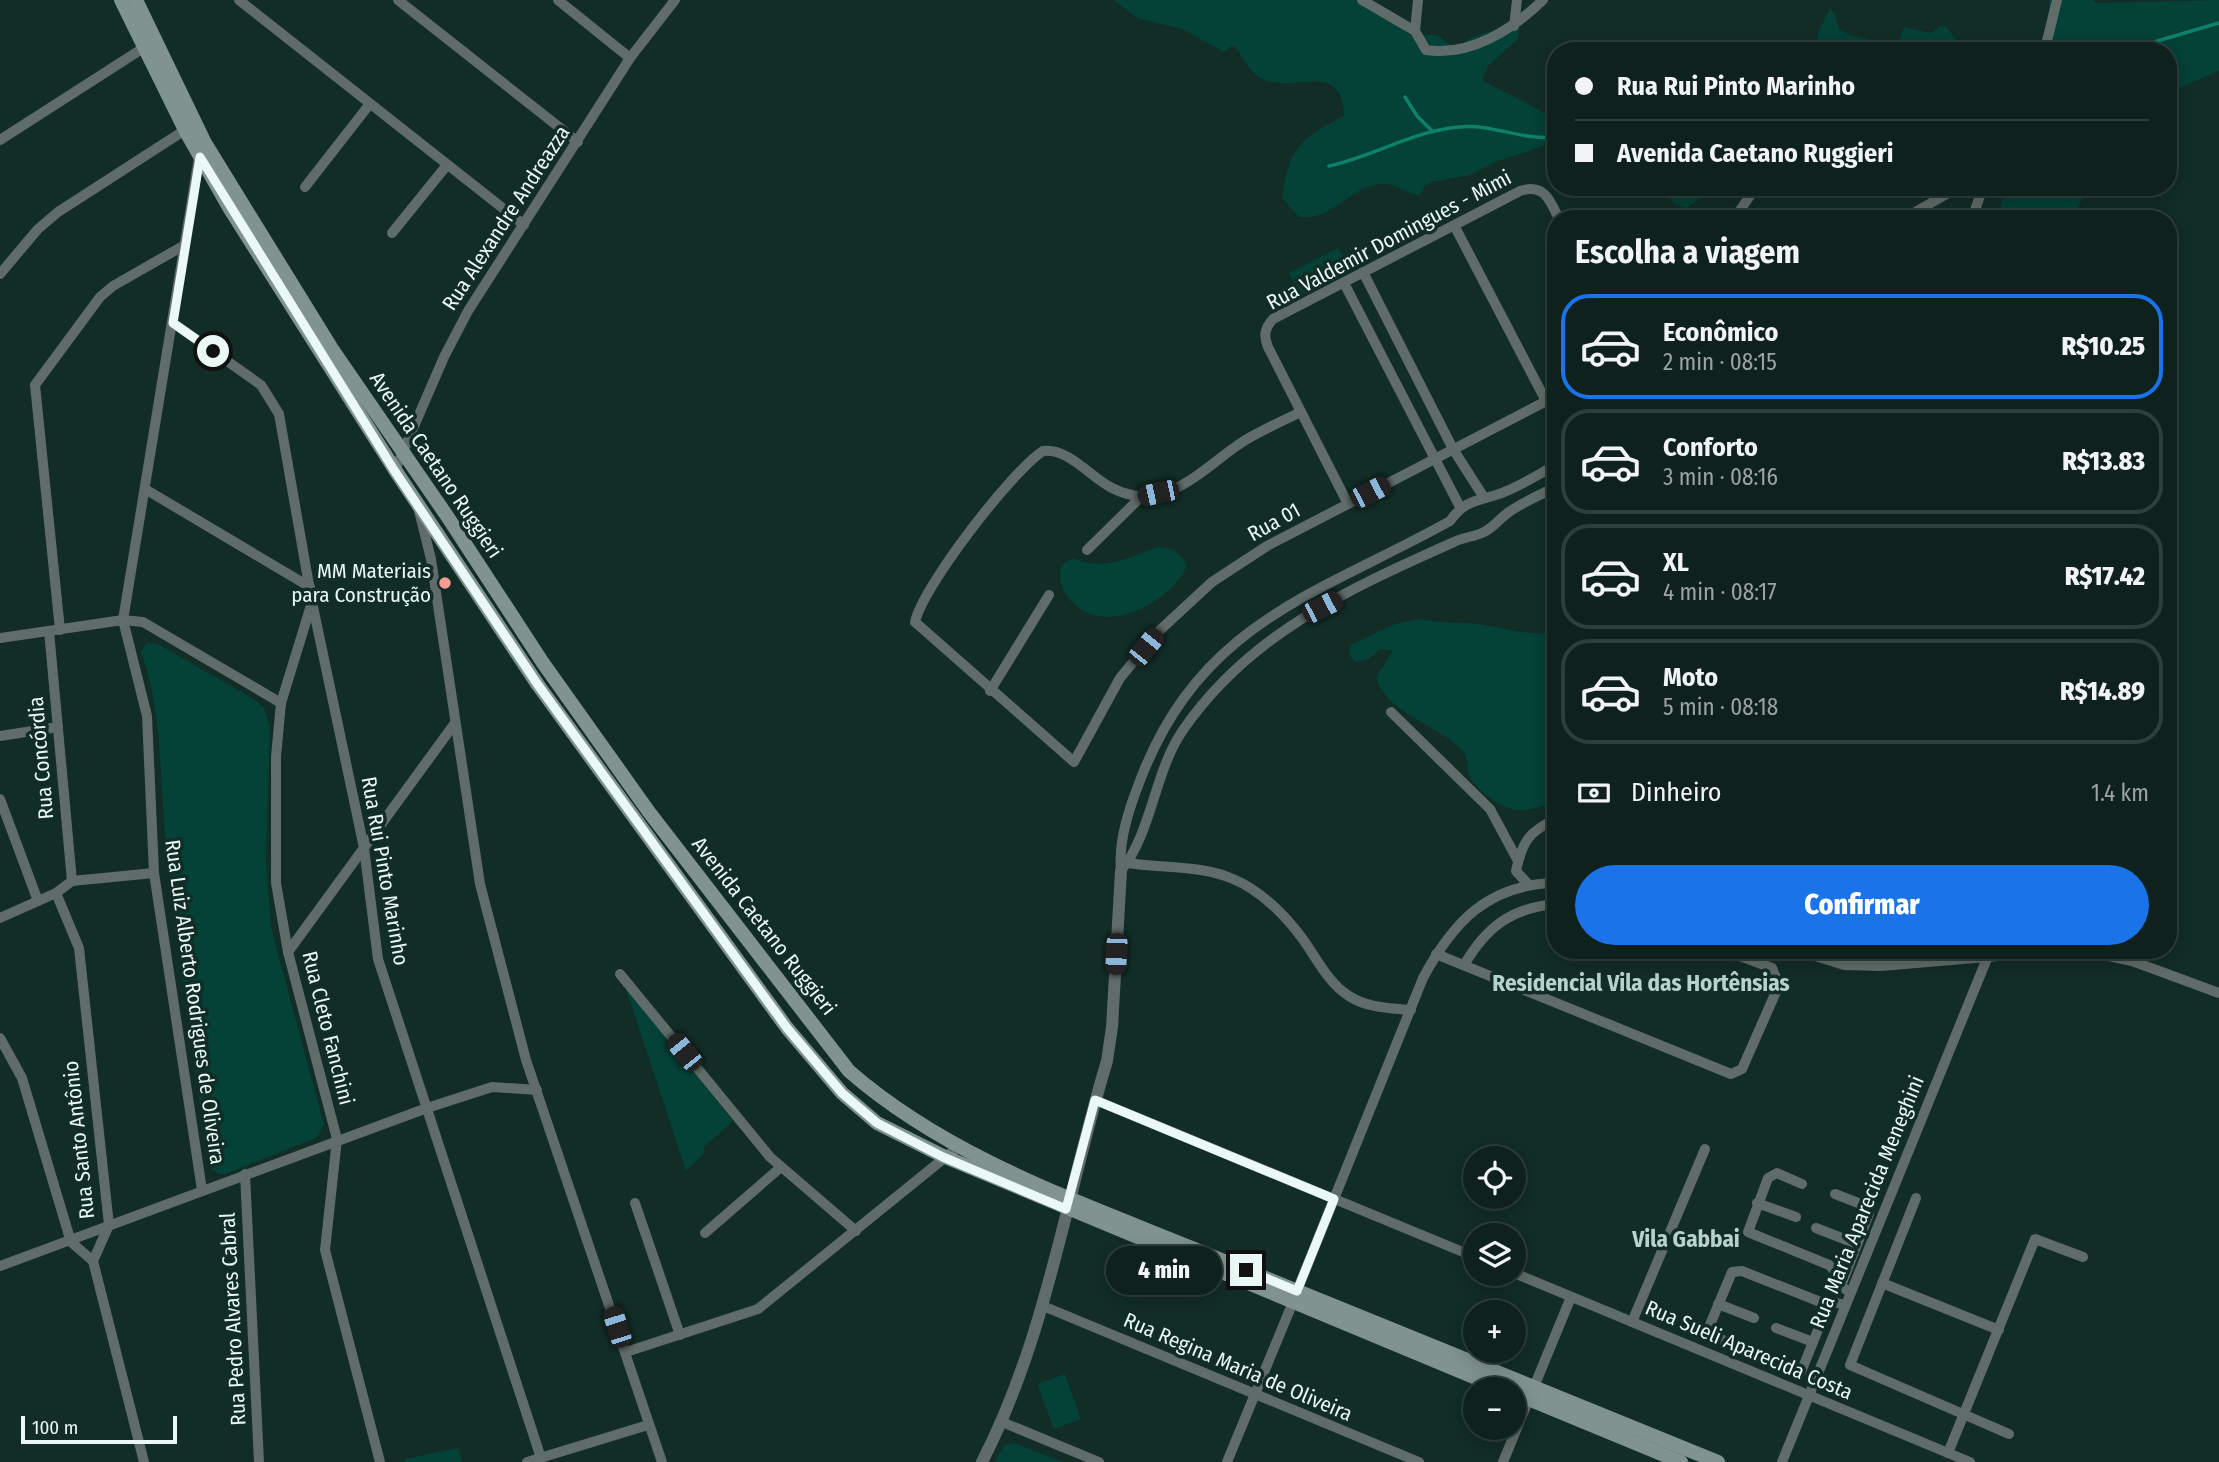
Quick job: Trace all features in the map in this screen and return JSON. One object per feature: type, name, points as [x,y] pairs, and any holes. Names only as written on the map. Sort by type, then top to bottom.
[{"type":"main road","name":"Avenida Caetano Ruggieri","points":[[121,0],[150,43],[249,218],[403,456],[447,516],[543,663],[649,812],[849,1071],[882,1100],[958,1147],[1068,1203]]},
{"type":"main road","name":"Avenida Caetano Ruggieri","points":[[136,0],[185,130],[394,470],[416,498],[538,685],[787,1028],[842,1093],[877,1123],[943,1157],[1068,1203],[1531,1393],[1718,1462]]},
{"type":"main road","name":"Avenida Caetano Ruggieri","points":[[1295,1296],[1476,1377]]},
{"type":"main road","name":"Avenida Caetano Ruggieri","points":[[1526,1393],[1681,1462]]},
{"type":"street","points":[[239,0],[524,225]]},
{"type":"street","points":[[398,0],[578,142]]},
{"type":"street","points":[[558,0],[631,58]]},
{"type":"street","name":"Rua Alexandre Andreazza","points":[[394,470],[403,456],[450,345],[631,58],[675,0]]},
{"type":"street","points":[[1362,0],[1415,31],[1426,50],[1440,52],[1475,44],[1514,26],[1543,0]]},
{"type":"street","points":[[1415,31],[1418,0]]},
{"type":"street","points":[[1514,26],[1517,0]]},
{"type":"street","points":[[2047,42],[2057,0]]},
{"type":"street","points":[[0,140],[150,43]]},
{"type":"street","points":[[305,187],[369,105]]},
{"type":"street","points":[[0,274],[38,229],[58,212],[185,130]]},
{"type":"street","name":"Rua Luiz Alberto Rodrigues de Oliveira","points":[[200,157],[183,246],[173,323],[123,620],[147,716],[154,873],[202,1190]]},
{"type":"street","points":[[393,233],[447,165]]},
{"type":"street","name":"Rua Valdemir Domingues - Mimi","points":[[1301,412],[1268,347],[1265,331],[1273,319],[1527,188],[1543,191],[1554,210]]},
{"type":"street","points":[[1919,210],[1943,196]]},
{"type":"street","points":[[1455,227],[1547,391]]},
{"type":"street","name":"Rua Concórdia","points":[[72,881],[58,727],[54,630],[35,385],[100,298],[113,286],[183,246]]},
{"type":"street","points":[[1363,272],[1453,449],[1483,496]]},
{"type":"street","points":[[1344,283],[1460,507]]},
{"type":"street","name":"Rua Rui Pinto Marinho","points":[[173,323],[261,386],[279,414],[312,602],[364,848],[378,960],[541,1458]]},
{"type":"street","name":"Rua 01","points":[[990,691],[1071,762],[1078,760],[1120,678],[1158,631],[1212,582],[1267,547],[1348,503],[1547,400]]},
{"type":"street","points":[[1049,595],[990,691],[915,620],[950,559],[986,512],[1036,456],[1052,450],[1066,455],[1114,489],[1142,496],[1174,490],[1206,472],[1222,456],[1247,439],[1301,412],[1348,503]]},
{"type":"street","points":[[982,1462],[1002,1422],[1029,1354],[1107,1061],[1112,1027],[1123,865],[1131,804],[1149,758],[1181,701],[1223,651],[1284,606],[1450,521],[1460,507],[1483,496],[1496,495],[1547,470]]},
{"type":"street","points":[[145,489],[310,587]]},
{"type":"street","points":[[1123,865],[1143,828],[1157,782],[1175,745],[1216,685],[1255,649],[1303,617],[1458,540],[1484,532],[1508,512],[1547,492]]},
{"type":"street","points":[[1496,495],[1508,512]]},
{"type":"street","points":[[1087,550],[1142,496]]},
{"type":"street","points":[[416,498],[430,559],[480,884],[526,1060],[662,1462]]},
{"type":"street","points":[[430,559],[437,531],[447,516]]},
{"type":"street","points":[[1450,521],[1458,540]]},
{"type":"street","name":"Rua Cleto Fanchini","points":[[312,602],[281,703],[276,757],[276,883],[288,952],[337,1139],[325,1250],[380,1462]]},
{"type":"street","points":[[0,638],[123,620],[143,622],[281,703]]},
{"type":"street","points":[[1391,712],[1490,809],[1518,861]]},
{"type":"street","points":[[288,952],[455,723]]},
{"type":"street","points":[[0,736],[58,727]]},
{"type":"street","points":[[0,799],[38,901]]},
{"type":"street","points":[[1527,883],[1516,871],[1518,861],[1526,838],[1536,827],[1547,823]]},
{"type":"street","points":[[1123,865],[1192,868],[1233,879],[1264,898],[1300,935],[1329,978],[1348,996],[1374,1007],[1411,1010]]},
{"type":"street","points":[[0,918],[56,893],[72,881],[154,873]]},
{"type":"street","points":[[1227,1462],[1436,954],[1466,916],[1503,892],[1527,883],[1547,883]]},
{"type":"street","name":"Rua Santo Antônio","points":[[56,893],[79,948],[109,1225],[93,1261]]},
{"type":"street","points":[[1464,965],[1480,937],[1496,924],[1518,913],[1547,906]]},
{"type":"street","points":[[1436,954],[1724,1074],[1736,1074],[1742,1069],[1777,993],[1778,977],[1772,968],[1748,959]]},
{"type":"street","points":[[1825,959],[1844,965],[1918,964],[1962,959]]},
{"type":"street","name":"Rua Maria Aparecida Meneghini","points":[[1782,1462],[1845,1305],[1845,1289],[1987,959]]},
{"type":"street","points":[[2123,959],[2219,993]]},
{"type":"street","points":[[620,974],[747,1130],[781,1167],[856,1231]]},
{"type":"street","points":[[0,1038],[22,1078],[71,1241],[93,1261],[144,1462]]},
{"type":"street","points":[[0,1266],[337,1139],[427,1108],[492,1087],[537,1090]]},
{"type":"street","points":[[1095,1100],[1463,1252]]},
{"type":"street","points":[[626,1352],[758,1309],[958,1147]]},
{"type":"street","points":[[1632,1322],[1706,1149]]},
{"type":"street","points":[[705,1233],[781,1167]]},
{"type":"street","points":[[1801,1184],[1777,1173],[1772,1175],[1757,1203],[1748,1232],[1829,1265],[1838,1274],[1845,1289]]},
{"type":"street","name":"Rua Pedro Alvares Cabral","points":[[245,1174],[259,1462]]},
{"type":"street","points":[[1835,1194],[1868,1209],[1870,1214],[1857,1244],[1845,1289]]},
{"type":"street","points":[[1916,1198],[1851,1366],[2010,1434]]},
{"type":"street","points":[[635,1203],[680,1335]]},
{"type":"street","points":[[1757,1203],[1796,1217]]},
{"type":"street","points":[[1816,1228],[1857,1244]]},
{"type":"street","points":[[1948,1453],[2035,1238],[2083,1257]]},
{"type":"street","points":[[1743,1350],[1707,1332],[1732,1272],[1736,1270],[1828,1305]]},
{"type":"street","name":"Rua Sueli Aparecida Costa","points":[[1526,1278],[1970,1462]]},
{"type":"street","points":[[1882,1283],[1999,1330]]},
{"type":"street","points":[[1503,1462],[1571,1297]]},
{"type":"street","points":[[1765,1359],[1799,1373],[1828,1305],[1833,1302],[1845,1305]]},
{"type":"street","points":[[1718,1304],[1754,1318]]},
{"type":"street","name":"Rua Regina Maria de Oliveira","points":[[1043,1306],[1254,1396],[1419,1462]]},
{"type":"street","points":[[1776,1328],[1813,1342]]},
{"type":"street","points":[[1002,1422],[1099,1462]]},
{"type":"street","points":[[527,1462],[648,1425]]},
{"type":"green space","points":[[1114,0],[1370,0],[1390,10],[1406,32],[1414,37],[1438,36],[1458,47],[1472,37],[1516,23],[1520,28],[1518,39],[1488,66],[1482,80],[1547,116],[1547,138],[1544,146],[1495,162],[1470,175],[1432,182],[1424,187],[1420,195],[1379,184],[1358,192],[1331,210],[1311,217],[1299,217],[1282,198],[1288,167],[1293,156],[1308,138],[1317,130],[1344,116],[1341,98],[1335,88],[1325,83],[1273,82],[1260,78],[1232,46],[1224,52],[1182,29],[1137,18]]},
{"type":"green space","points":[[2049,0],[2093,0],[2095,3],[2219,0],[2219,71],[2177,89],[2177,42],[2047,42]]},
{"type":"green space","points":[[1830,9],[1835,14],[1839,29],[1852,36],[1886,42],[1816,42]]},
{"type":"green space","points":[[1940,26],[1947,27],[1958,42],[1898,42],[1904,27],[1931,33]]},
{"type":"green space","points":[[1668,196],[1700,196],[1687,208],[1676,205]]},
{"type":"green space","points":[[2003,196],[2084,196],[2076,210],[2000,210]]},
{"type":"green space","points":[[1338,248],[1350,270],[1301,295],[1289,273]]},
{"type":"green space","points":[[1157,547],[1175,551],[1187,566],[1164,594],[1132,613],[1108,617],[1087,613],[1071,601],[1061,584],[1062,564],[1073,558],[1104,564]]},
{"type":"green space","points":[[1418,619],[1547,633],[1547,804],[1520,810],[1506,807],[1491,799],[1470,778],[1466,758],[1461,749],[1390,700],[1376,678],[1393,650],[1380,649],[1369,659],[1355,662],[1349,655],[1350,645],[1395,624]]},
{"type":"green space","points":[[147,643],[158,644],[257,701],[264,708],[270,727],[266,860],[271,927],[324,1125],[316,1138],[225,1174],[219,1174],[210,1168],[192,1048],[166,846],[154,700],[141,652]]},
{"type":"green space","points":[[624,983],[733,1121],[703,1148],[705,1152],[686,1171]]},
{"type":"green space","points":[[1065,1374],[1081,1419],[1054,1429],[1037,1384]]},
{"type":"green space","points":[[1014,1443],[1063,1462],[994,1462],[1005,1445]]},
{"type":"green space","points":[[458,1448],[462,1462],[406,1462],[405,1459]]},
{"type":"waterway","points":[[2154,42],[2219,23]]},
{"type":"waterway","points":[[1405,97],[1417,116],[1432,131]]},
{"type":"waterway","points":[[1329,166],[1442,129],[1471,126],[1547,138]]},
{"type":"place","name":"MM Materiais para Construção","points":[[445,583]]},
{"type":"district","name":"Residencial Vila das Hortênsias","points":[[1641,983]]},
{"type":"district","name":"Vila Gabbai","points":[[1686,1239]]},
{"type":"route","points":[[213,351],[173,323],[183,246],[200,157],[394,470],[416,498],[538,685],[787,1028],[842,1093],[877,1123],[943,1157],[1066,1209],[1095,1100],[1334,1199],[1297,1291],[1246,1270]]}]
